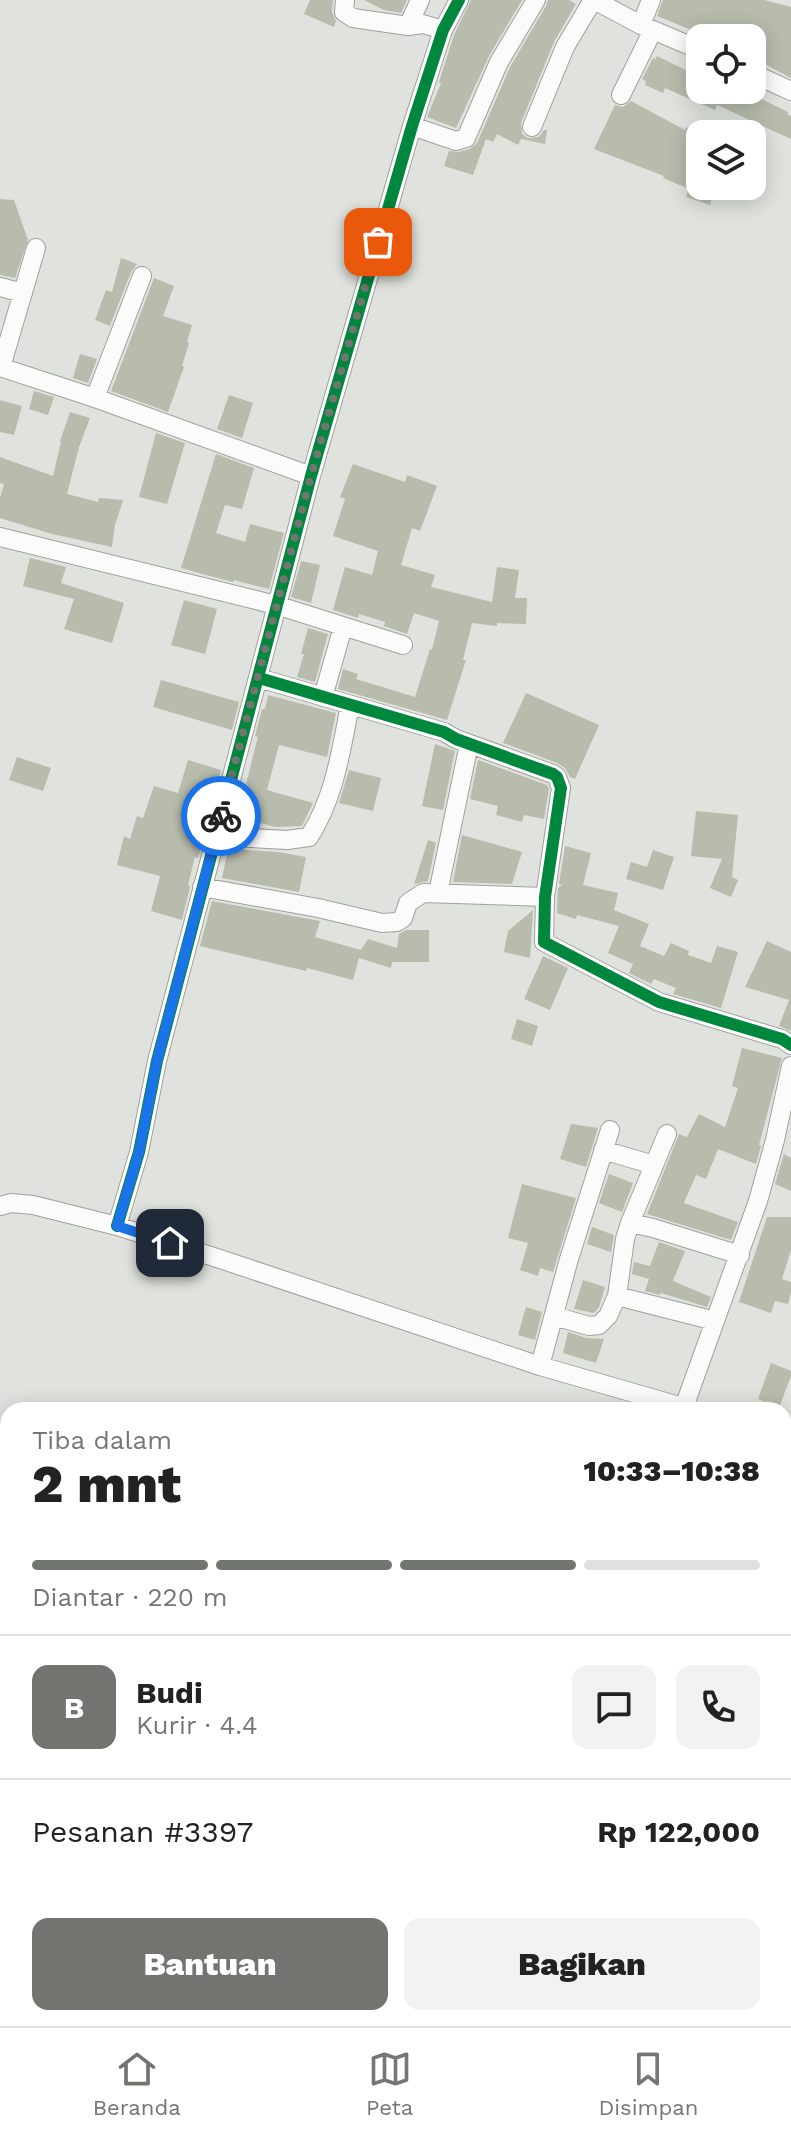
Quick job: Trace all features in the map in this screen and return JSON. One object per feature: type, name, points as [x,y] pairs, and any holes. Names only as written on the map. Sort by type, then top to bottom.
[{"type":"street","points":[[345,0],[344,12],[349,17],[408,26],[423,24],[443,30]]},
{"type":"street","points":[[408,26],[420,0]]},
{"type":"street","points":[[117,1226],[139,1152],[157,1061],[311,476],[412,126],[443,30],[459,0]]},
{"type":"street","points":[[412,126],[456,141],[466,138],[499,62],[536,0]]},
{"type":"street","points":[[532,127],[565,47],[594,0],[686,44]]},
{"type":"street","points":[[621,95],[647,28],[651,0]]},
{"type":"street","points":[[766,79],[791,91]]},
{"type":"street","points":[[36,248],[1,367],[311,476]]},
{"type":"street","points":[[95,398],[142,276]]},
{"type":"street","points":[[0,287],[23,293]]},
{"type":"street","points":[[0,537],[276,605],[403,645]]},
{"type":"street","points":[[323,697],[343,627]]},
{"type":"street","points":[[259,678],[444,732],[553,774],[560,782],[545,897],[544,942],[659,1002],[782,1039],[791,1045]]},
{"type":"street","points":[[216,836],[287,840],[309,837],[320,821],[332,792],[350,705]]},
{"type":"street","points":[[438,893],[469,744]]},
{"type":"street","points":[[202,887],[382,923],[397,922],[403,918],[408,903],[423,893],[545,897]]},
{"type":"street","points":[[688,1402],[758,1201],[764,1174],[783,1144],[791,1066]]},
{"type":"street","points":[[540,1366],[610,1130]]},
{"type":"street","points":[[554,1316],[589,1326],[599,1325],[608,1316],[617,1296],[630,1223],[667,1134]]},
{"type":"street","points":[[603,1150],[654,1165]]},
{"type":"street","points":[[0,1206],[11,1203],[33,1205],[117,1226],[540,1366],[662,1402]]},
{"type":"street","points":[[630,1223],[740,1255]]},
{"type":"street","points":[[617,1296],[715,1321]]},
{"type":"building","points":[[310,0],[333,0],[334,27],[304,14]]},
{"type":"building","points":[[364,0],[407,0],[401,13],[384,10]]},
{"type":"building","points":[[471,0],[522,0],[489,56],[456,128],[427,117],[441,83],[454,35]]},
{"type":"building","points":[[548,0],[569,0],[576,4],[554,42],[521,123],[522,134],[528,138],[539,137],[547,130],[545,144],[521,139],[518,145],[497,134],[493,142],[486,139],[473,175],[444,166],[449,151],[470,149],[477,143],[510,67]]},
{"type":"building","points":[[663,0],[764,0],[791,7],[791,78],[766,65],[766,24],[686,24],[686,28],[657,16]]},
{"type":"building","points":[[657,56],[686,70],[686,97],[665,88],[663,93],[645,85],[646,81],[642,79],[653,58],[655,60]]},
{"type":"building","points":[[631,101],[685,130],[686,127],[686,188],[594,149],[615,105],[623,107]]},
{"type":"building","points":[[766,101],[791,116],[791,139],[766,128],[766,120],[750,120],[717,105],[715,110],[701,104],[766,104]]},
{"type":"building","points":[[0,199],[14,200],[28,240],[15,278],[0,275]]},
{"type":"building","points":[[695,200],[712,200],[710,205]]},
{"type":"building","points":[[121,258],[137,264],[110,326],[95,320],[106,290],[112,292]]},
{"type":"building","points":[[154,278],[174,286],[163,316],[192,325],[184,367],[168,412],[111,391]]},
{"type":"building","points":[[80,354],[97,359],[88,383],[73,378]]},
{"type":"building","points":[[34,391],[54,397],[48,415],[29,409]]},
{"type":"building","points":[[229,395],[253,403],[242,438],[217,429]]},
{"type":"building","points":[[0,400],[22,406],[14,435],[0,432]]},
{"type":"building","points":[[70,412],[90,418],[67,494],[98,502],[99,498],[123,500],[112,547],[52,534],[0,518],[4,484],[0,483],[0,457],[53,476]]},
{"type":"building","points":[[156,433],[185,443],[167,504],[139,497]]},
{"type":"building","points":[[216,454],[254,468],[242,509],[225,505],[216,533],[245,542],[250,524],[284,533],[269,589],[181,568]]},
{"type":"building","points":[[353,464],[405,482],[407,475],[437,486],[420,531],[412,528],[401,565],[435,575],[431,587],[492,602],[497,567],[519,570],[515,598],[527,598],[526,624],[497,623],[497,626],[472,623],[463,660],[466,660],[447,720],[338,689],[343,669],[358,674],[356,679],[415,697],[439,621],[414,613],[407,634],[384,626],[385,622],[333,610],[345,567],[372,575],[378,551],[333,536],[345,499],[340,497]]},
{"type":"building","points":[[30,558],[66,567],[61,583],[124,603],[112,643],[64,629],[74,599],[23,586]]},
{"type":"building","points":[[301,561],[320,565],[311,603],[291,597]]},
{"type":"building","points":[[184,600],[217,609],[205,654],[171,645]]},
{"type":"building","points":[[308,628],[328,634],[315,682],[297,677]]},
{"type":"building","points":[[161,680],[239,702],[232,730],[153,707]]},
{"type":"building","points":[[526,693],[599,725],[575,779],[557,763],[503,743]]},
{"type":"building","points":[[268,695],[336,713],[327,757],[279,745],[267,790],[313,803],[302,826],[275,827],[238,817],[258,737],[255,736]]},
{"type":"building","points":[[435,744],[455,751],[443,810],[422,806]]},
{"type":"building","points":[[17,757],[51,768],[43,791],[9,780]]},
{"type":"building","points":[[188,760],[221,770],[198,858],[195,857],[182,920],[151,911],[160,876],[117,865],[124,836],[130,839],[137,816],[143,818],[154,786],[178,793]]},
{"type":"building","points":[[478,760],[547,785],[544,819],[524,815],[522,822],[496,815],[498,806],[470,799]]},
{"type":"building","points":[[349,770],[381,778],[373,811],[339,803]]},
{"type":"building","points":[[696,811],[738,815],[732,877],[738,880],[731,897],[710,888],[722,859],[691,856]]},
{"type":"building","points":[[462,835],[522,852],[512,884],[453,882]]},
{"type":"building","points":[[428,840],[436,843],[428,881],[414,884]]},
{"type":"building","points":[[565,846],[591,853],[583,885],[618,893],[614,910],[649,924],[640,946],[664,956],[671,943],[689,951],[688,955],[711,963],[717,946],[738,952],[721,1008],[673,994],[676,988],[654,979],[651,984],[629,973],[633,964],[608,953],[619,926],[557,913]]},
{"type":"building","points":[[228,849],[306,857],[299,892],[222,878]]},
{"type":"building","points":[[653,850],[674,857],[663,890],[626,879],[631,862],[647,867]]},
{"type":"building","points":[[212,901],[320,921],[315,937],[361,950],[368,939],[397,948],[399,934],[406,930],[429,930],[429,962],[392,962],[391,968],[359,958],[353,980],[200,946]]},
{"type":"building","points":[[533,910],[530,958],[504,952],[508,931]]},
{"type":"building","points":[[767,941],[791,952],[791,1031],[779,1026],[789,1000],[745,987]]},
{"type":"building","points":[[543,956],[568,968],[550,1010],[524,999]]},
{"type":"building","points":[[517,1019],[538,1026],[532,1046],[511,1039]]},
{"type":"building","points":[[742,1048],[782,1058],[756,1164],[718,1149],[706,1179],[696,1175],[684,1203],[738,1222],[731,1240],[647,1214],[679,1134],[687,1137],[699,1114],[725,1127],[738,1088],[732,1086]]},
{"type":"building","points":[[571,1124],[598,1128],[586,1167],[560,1159]]},
{"type":"building","points":[[784,1154],[791,1158],[791,1191],[775,1184]]},
{"type":"building","points":[[609,1174],[633,1183],[622,1212],[599,1203]]},
{"type":"building","points":[[522,1184],[576,1198],[553,1272],[540,1268],[538,1276],[520,1270],[528,1243],[508,1238]]},
{"type":"building","points":[[767,1217],[791,1217],[791,1250],[782,1279],[791,1282],[791,1292],[788,1304],[775,1301],[771,1313],[739,1302]]},
{"type":"building","points":[[592,1227],[614,1235],[611,1252],[587,1244]]},
{"type":"building","points":[[659,1242],[685,1251],[673,1281],[711,1297],[707,1307],[645,1291],[649,1279],[632,1274],[634,1262],[650,1266]]},
{"type":"building","points":[[583,1280],[605,1287],[594,1313],[574,1309]]},
{"type":"building","points":[[526,1307],[542,1312],[535,1340],[518,1335]]},
{"type":"building","points":[[568,1332],[586,1338],[604,1339],[596,1363],[563,1353]]},
{"type":"building","points":[[771,1363],[791,1371],[781,1402],[758,1399]]},
{"type":"cycle path","points":[[117,1226],[139,1152],[157,1061],[311,476],[412,126],[443,30],[459,0]]},
{"type":"cycle path","points":[[259,678],[444,732],[553,774],[561,788],[545,897],[544,942],[659,1002],[782,1039],[791,1045]]},
{"type":"way so far","points":[[221,816],[311,476],[378,242]]},
{"type":"route","points":[[170,1243],[117,1226],[139,1152],[157,1061],[221,816]]}]
